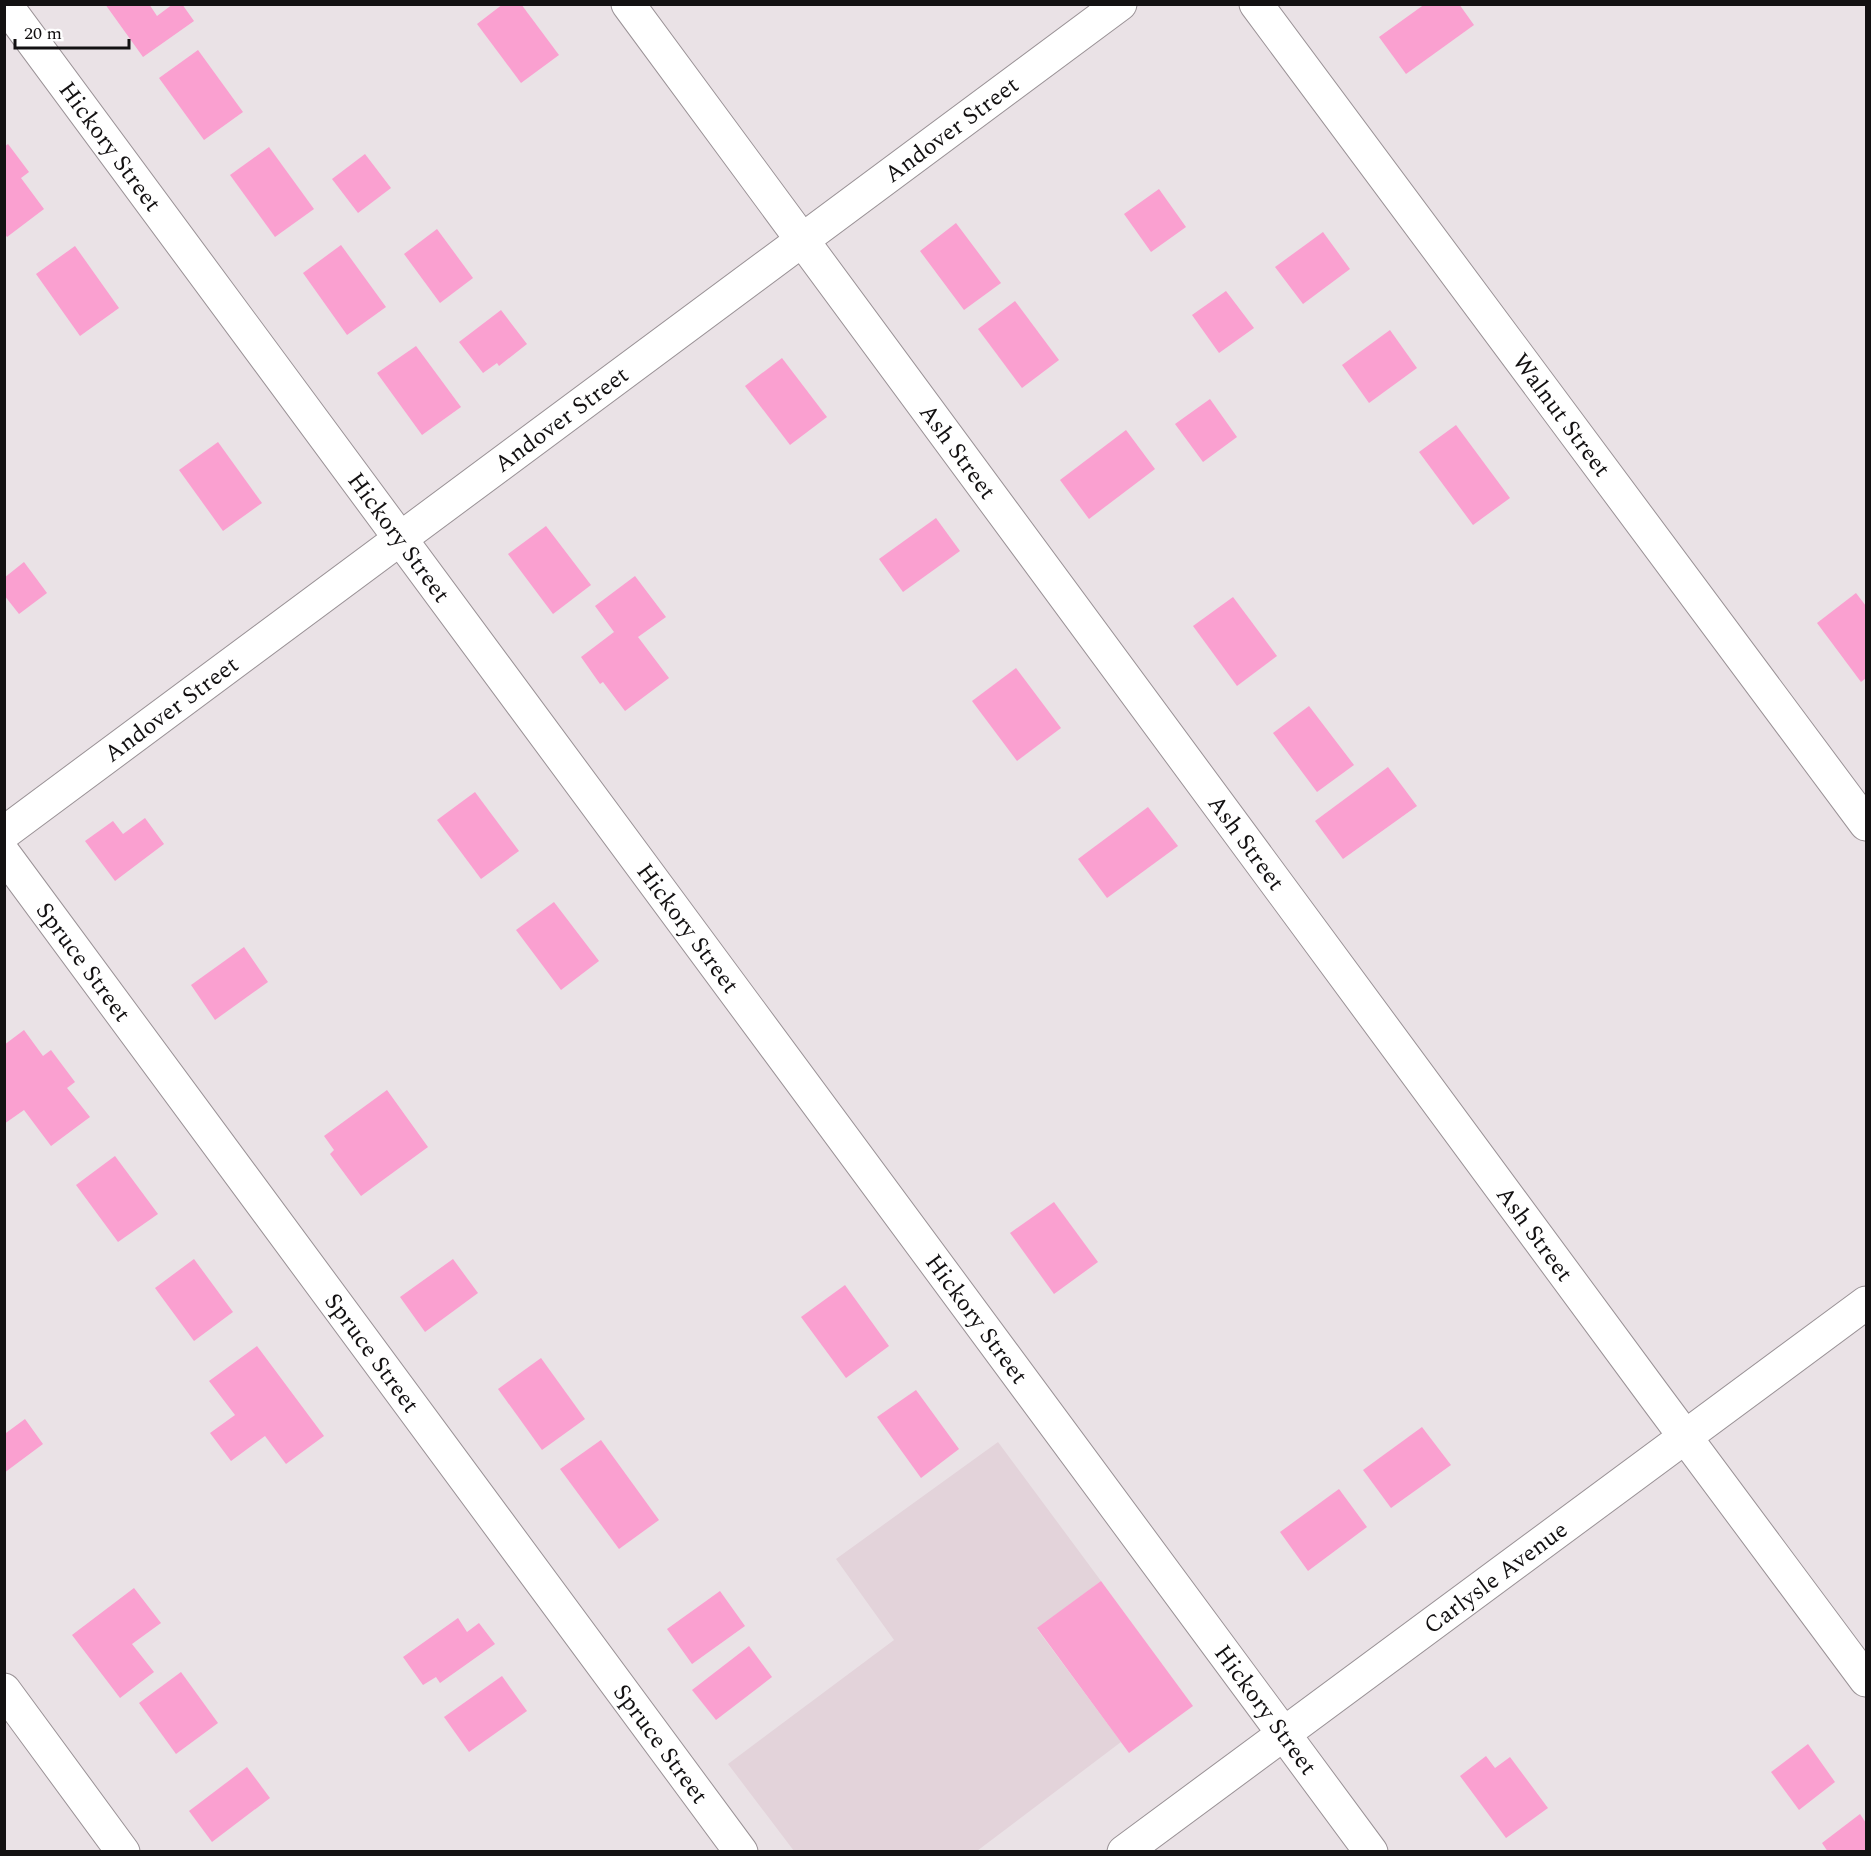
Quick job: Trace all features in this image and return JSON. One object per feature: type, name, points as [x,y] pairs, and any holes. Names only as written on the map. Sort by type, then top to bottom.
[{"type":"street","name":"Hickory Street","points":[[4,4],[1371,1851]]},
{"type":"street","name":"Ash Street","points":[[628,4],[1866,1680]]},
{"type":"street","name":"Andover Street","points":[[4,833],[1120,4]]},
{"type":"street","name":"Walnut Street","points":[[1256,4],[1866,824]]},
{"type":"street","name":"Spruce Street","points":[[4,854],[741,1851]]},
{"type":"street","name":"Carlysle Avenue","points":[[1124,1851],[1866,1303]]},
{"type":"street","points":[[4,1690],[123,1851]]},
{"type":"shaded area","points":[[998,1442],[1101,1581],[1037,1629],[1121,1742],[977,1851],[794,1851],[728,1764],[894,1640],[836,1559]]},
{"type":"building","points":[[105,4],[149,4],[157,16],[173,4],[182,4],[194,21],[143,57]]},
{"type":"building","points":[[503,4],[521,4],[559,55],[521,83],[477,24]]},
{"type":"building","points":[[1425,4],[1459,4],[1474,25],[1406,74],[1379,37]]},
{"type":"building","points":[[198,50],[243,112],[204,140],[159,78]]},
{"type":"building","points":[[8,144],[29,172],[21,178],[44,209],[7,237],[4,233],[4,147]]},
{"type":"building","points":[[269,147],[314,209],[275,237],[230,175]]},
{"type":"building","points":[[365,154],[391,188],[358,213],[332,179]]},
{"type":"building","points":[[1159,189],[1186,227],[1151,252],[1124,214]]},
{"type":"building","points":[[956,223],[1001,283],[964,310],[920,251]]},
{"type":"building","points":[[437,229],[473,278],[440,303],[404,254]]},
{"type":"building","points":[[1323,232],[1350,269],[1303,304],[1275,267]]},
{"type":"building","points":[[341,245],[386,307],[347,335],[303,273]]},
{"type":"building","points":[[75,246],[119,308],[80,336],[36,274]]},
{"type":"building","points":[[1226,291],[1254,328],[1219,353],[1192,315]]},
{"type":"building","points":[[1015,301],[1059,360],[1022,388],[978,329]]},
{"type":"building","points":[[501,310],[527,344],[499,366],[497,363],[483,373],[459,342]]},
{"type":"building","points":[[1390,330],[1417,368],[1369,403],[1342,365]]},
{"type":"building","points":[[416,346],[461,407],[422,435],[377,373]]},
{"type":"building","points":[[782,358],[827,417],[790,445],[745,386]]},
{"type":"building","points":[[1210,399],[1237,437],[1203,462],[1175,424]]},
{"type":"building","points":[[1456,425],[1510,498],[1473,525],[1419,452]]},
{"type":"building","points":[[1126,430],[1155,469],[1089,519],[1060,480]]},
{"type":"building","points":[[218,442],[262,503],[223,531],[179,470]]},
{"type":"building","points":[[936,518],[960,551],[903,592],[879,559]]},
{"type":"building","points":[[546,526],[591,585],[553,614],[508,554]]},
{"type":"building","points":[[24,562],[47,593],[19,614],[4,595],[4,578]]},
{"type":"building","points":[[635,576],[666,617],[638,637],[669,678],[625,711],[603,682],[600,684],[581,657],[614,632],[595,606]]},
{"type":"building","points":[[1856,593],[1866,606],[1866,678],[1861,682],[1817,623]]},
{"type":"building","points":[[1233,597],[1277,656],[1237,686],[1193,626]]},
{"type":"building","points":[[1016,668],[1061,728],[1017,761],[972,701]]},
{"type":"building","points":[[1309,706],[1354,765],[1317,792],[1273,733]]},
{"type":"building","points":[[1388,767],[1417,806],[1343,859],[1315,821]]},
{"type":"building","points":[[475,792],[519,851],[481,879],[437,820]]},
{"type":"building","points":[[1148,807],[1178,846],[1107,898],[1078,859]]},
{"type":"building","points":[[145,818],[164,844],[115,881],[85,841],[113,821],[123,834]]},
{"type":"building","points":[[554,902],[599,961],[561,990],[516,930]]},
{"type":"building","points":[[244,947],[268,982],[215,1020],[191,985]]},
{"type":"building","points":[[24,1030],[43,1056],[51,1050],[75,1082],[67,1088],[90,1117],[51,1146],[24,1110],[4,1124],[4,1045]]},
{"type":"building","points":[[387,1090],[428,1147],[361,1196],[330,1154],[334,1150],[324,1136]]},
{"type":"building","points":[[115,1156],[158,1214],[118,1242],[76,1185]]},
{"type":"building","points":[[1054,1202],[1098,1262],[1054,1294],[1010,1233]]},
{"type":"building","points":[[194,1259],[233,1312],[194,1341],[155,1288]]},
{"type":"building","points":[[453,1259],[478,1293],[425,1332],[400,1297]]},
{"type":"building","points":[[845,1285],[889,1346],[846,1378],[801,1317]]},
{"type":"building","points":[[257,1346],[324,1436],[286,1464],[265,1436],[231,1461],[210,1433],[235,1415],[209,1381]]},
{"type":"building","points":[[541,1358],[585,1419],[542,1450],[498,1389]]},
{"type":"building","points":[[916,1390],[959,1449],[921,1478],[877,1417]]},
{"type":"building","points":[[25,1419],[43,1444],[4,1473],[4,1430],[6,1433]]},
{"type":"building","points":[[1422,1427],[1451,1465],[1391,1508],[1363,1470]]},
{"type":"building","points":[[601,1440],[659,1520],[619,1549],[560,1469]]},
{"type":"building","points":[[1339,1489],[1367,1527],[1308,1571],[1280,1532]]},
{"type":"building","points":[[1101,1581],[1193,1706],[1129,1753],[1037,1628]]},
{"type":"building","points":[[134,1588],[161,1623],[132,1644],[154,1672],[120,1698],[72,1635]]},
{"type":"building","points":[[720,1591],[745,1626],[692,1664],[667,1629]]},
{"type":"building","points":[[458,1618],[467,1632],[479,1623],[495,1644],[440,1683],[436,1677],[423,1685],[403,1657]]},
{"type":"building","points":[[749,1646],[772,1677],[716,1720],[692,1690]]},
{"type":"building","points":[[181,1672],[218,1723],[176,1754],[139,1703]]},
{"type":"building","points":[[502,1676],[527,1711],[469,1752],[444,1717]]},
{"type":"building","points":[[1808,1744],[1835,1782],[1799,1810],[1771,1772]]},
{"type":"building","points":[[1486,1756],[1495,1768],[1510,1757],[1548,1808],[1506,1838],[1460,1776]]},
{"type":"building","points":[[247,1767],[270,1798],[212,1842],[189,1811]]},
{"type":"building","points":[[1860,1814],[1866,1823],[1866,1852],[1828,1852],[1822,1843]]}]
